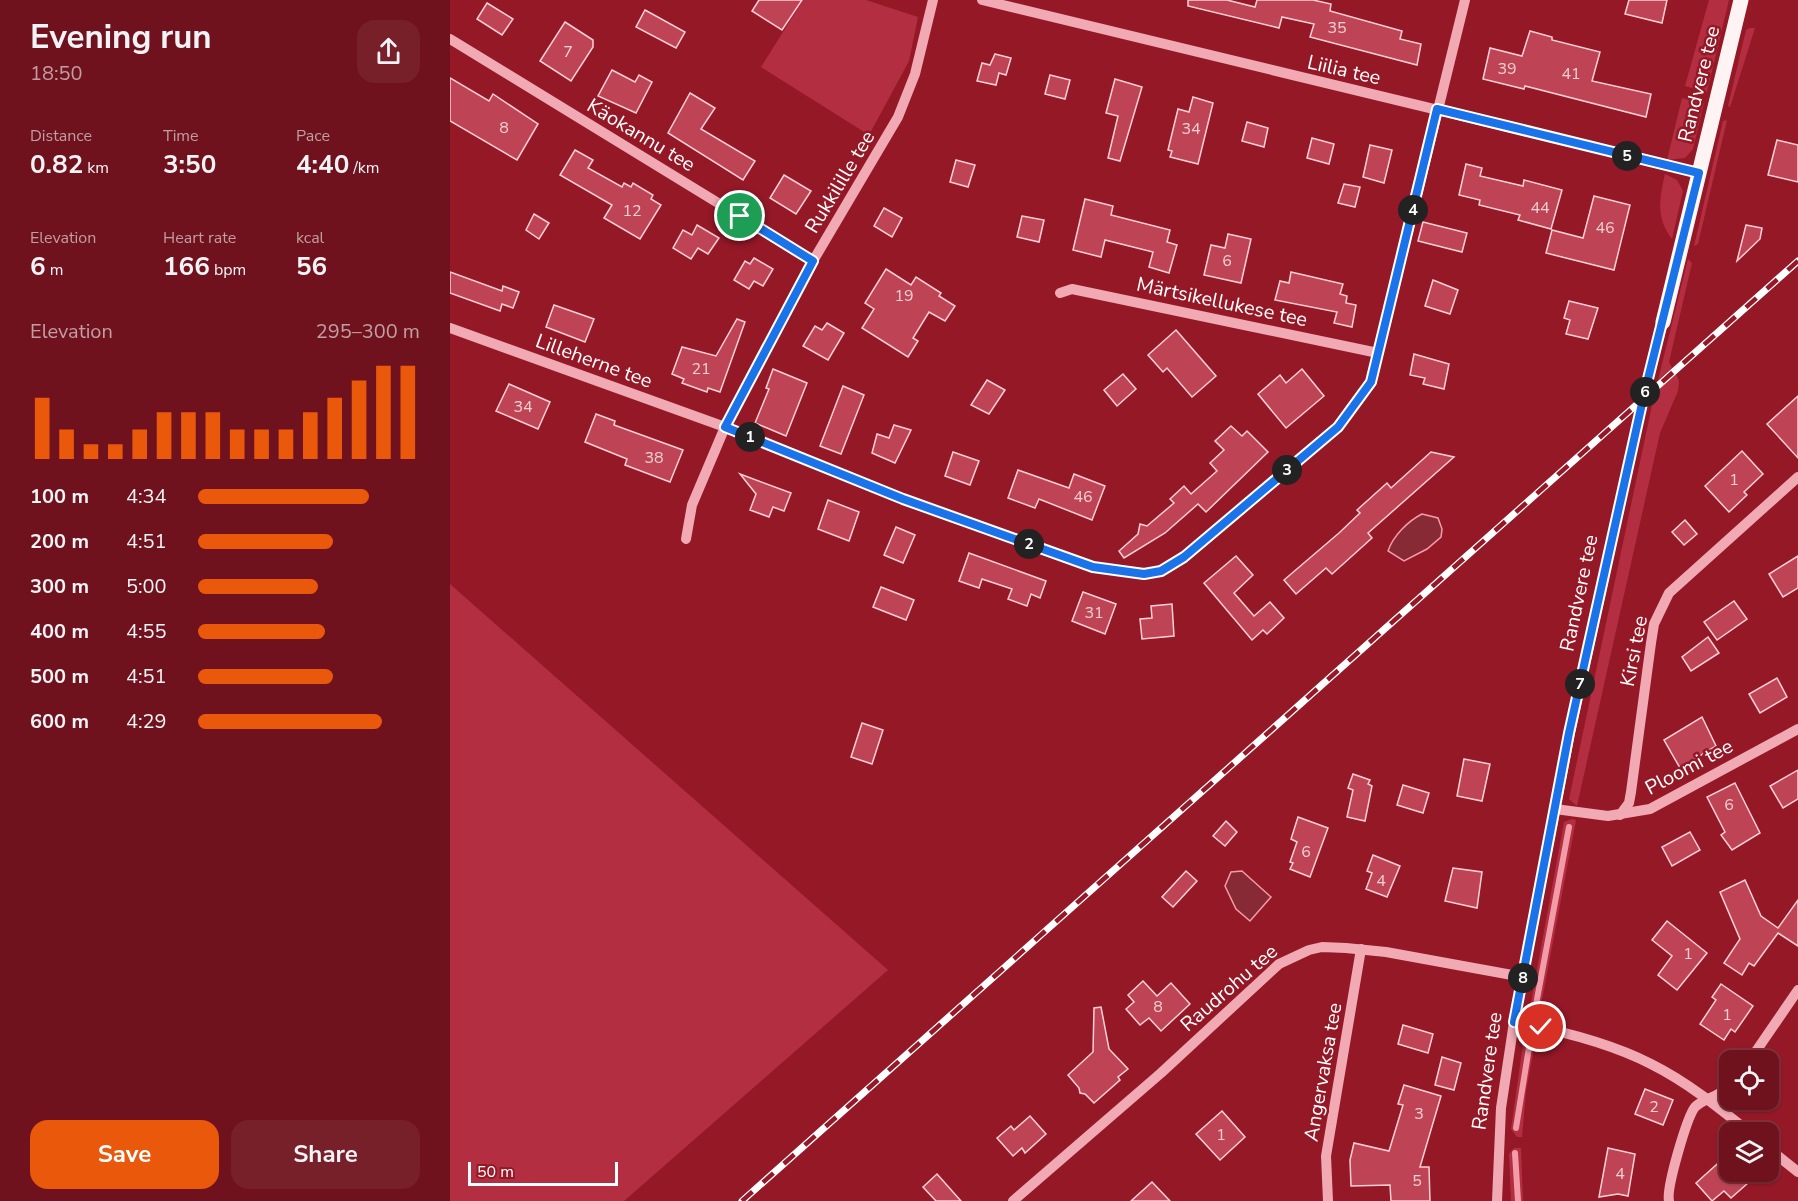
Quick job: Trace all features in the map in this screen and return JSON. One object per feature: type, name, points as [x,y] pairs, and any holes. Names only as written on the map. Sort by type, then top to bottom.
[{"type":"main road","name":"Randvere tee","points":[[1663,322],[1741,0]]},
{"type":"street","name":"Rukkilille tee","points":[[686,539],[692,505],[725,427],[813,261],[898,117],[915,74],[933,0]]},
{"type":"street","name":"Liilia tee","points":[[982,0],[1699,173]]},
{"type":"street","name":"Lilleherne tee","points":[[450,328],[725,427],[903,499],[1093,567],[1144,574],[1161,571],[1184,557],[1338,427],[1371,382],[1465,0]]},
{"type":"street","name":"Käokannu tee","points":[[450,39],[813,261]]},
{"type":"street","name":"Märtsikellukese tee","points":[[1060,293],[1072,289],[1378,353]]},
{"type":"street","name":"Randvere tee","points":[[1497,1201],[1501,1108],[1514,1022],[1555,809],[1629,461],[1663,322]]},
{"type":"street","name":"Kirsi tee","points":[[1620,815],[1629,803],[1650,643],[1660,610],[1669,593],[1694,568],[1798,477]]},
{"type":"street","name":"Ploomi tee","points":[[1555,809],[1592,815],[1620,815],[1650,809],[1798,729]]},
{"type":"street","name":"Raudrohu tee","points":[[1013,1201],[1161,1073],[1279,964],[1309,950],[1322,947],[1361,950],[1523,977]]},
{"type":"street","name":"Angervaksa tee","points":[[1328,1201],[1326,1156],[1361,950]]},
{"type":"street","points":[[1757,1050],[1798,990]]},
{"type":"street","points":[[1514,1022],[1567,1033],[1650,1063],[1710,1100],[1737,1122]]},
{"type":"street","points":[[1669,1201],[1674,1167],[1693,1109],[1702,1101],[1719,1096]]},
{"type":"street","points":[[1779,1157],[1798,1172]]},
{"type":"shaded area","points":[[803,0],[866,0],[918,17],[909,61],[869,135],[761,67]]},
{"type":"shaded area","points":[[1709,0],[1729,0],[1707,92],[1685,86]]},
{"type":"shaded area","points":[[1755,28],[1730,107],[1728,106],[1746,30]]},
{"type":"shaded area","points":[[1682,98],[1704,103],[1693,149],[1685,158],[1667,160]]},
{"type":"shaded area","points":[[1727,120],[1698,244],[1694,246],[1723,121]]},
{"type":"shaded area","points":[[1665,174],[1677,180],[1683,191],[1672,239],[1663,224],[1660,208]]},
{"type":"shaded area","points":[[1688,259],[1692,263],[1669,362],[1672,368],[1658,380]]},
{"type":"shaded area","points":[[1676,374],[1679,381],[1678,391],[1660,433],[1577,806],[1569,799],[1655,391]]},
{"type":"shaded area","points":[[1422,514],[1438,518],[1442,529],[1441,537],[1427,549],[1404,561],[1388,551],[1402,529]]},
{"type":"shaded area","points":[[450,584],[888,970],[624,1201],[450,1201]]},
{"type":"shaded area","points":[[1576,820],[1538,1021],[1529,1013],[1564,822]]},
{"type":"shaded area","points":[[1242,871],[1271,897],[1250,921],[1236,909],[1225,886],[1231,872]]},
{"type":"shaded area","points":[[1537,1032],[1526,1091],[1522,1137],[1517,1137],[1511,1129],[1524,1037]]},
{"type":"shaded area","points":[[1514,1148],[1521,1148],[1523,1201],[1511,1201],[1509,1154]]},
{"type":"building","points":[[759,0],[802,0],[782,30],[752,11]]},
{"type":"building","points":[[1188,0],[1227,0],[1255,7],[1257,0],[1313,0],[1331,4],[1330,11],[1402,31],[1400,39],[1421,44],[1417,65],[1310,37],[1314,24],[1282,17],[1279,28],[1188,6]]},
{"type":"building","points":[[1629,0],[1667,0],[1662,23],[1625,14]]},
{"type":"building","points":[[487,3],[513,19],[502,35],[477,19]]},
{"type":"building","points":[[645,10],[685,32],[676,48],[636,27]]},
{"type":"building","points":[[565,22],[593,40],[593,47],[571,81],[540,61]]},
{"type":"building","points":[[1530,31],[1552,37],[1552,40],[1600,52],[1592,81],[1651,94],[1646,117],[1525,86],[1524,89],[1483,79],[1490,48],[1522,56]]},
{"type":"building","points":[[995,54],[1011,58],[1006,75],[999,73],[996,85],[977,81],[982,63],[990,65]]},
{"type":"building","points":[[612,70],[635,82],[639,75],[652,82],[636,113],[598,96]]},
{"type":"building","points":[[1050,75],[1070,80],[1065,99],[1045,94]]},
{"type":"building","points":[[450,78],[489,101],[493,94],[538,124],[517,160],[450,121]]},
{"type":"building","points":[[1115,79],[1142,87],[1120,161],[1108,158],[1118,116],[1106,113]]},
{"type":"building","points":[[690,93],[715,108],[701,129],[755,161],[743,180],[668,133]]},
{"type":"building","points":[[1193,97],[1213,103],[1198,164],[1170,157],[1172,151],[1168,150],[1178,109],[1189,112]]},
{"type":"building","points":[[1247,122],[1268,128],[1264,147],[1242,141]]},
{"type":"building","points":[[1312,138],[1334,144],[1329,164],[1307,158]]},
{"type":"building","points":[[1777,140],[1798,145],[1798,182],[1768,175]]},
{"type":"building","points":[[1370,145],[1392,150],[1384,183],[1363,177]]},
{"type":"building","points":[[575,150],[593,160],[588,168],[622,187],[624,183],[631,187],[633,183],[653,195],[651,199],[661,205],[640,239],[604,218],[612,205],[560,175]]},
{"type":"building","points":[[956,160],[975,165],[968,187],[950,182]]},
{"type":"building","points":[[1466,164],[1482,168],[1480,176],[1523,186],[1524,180],[1562,190],[1551,229],[1518,220],[1520,215],[1479,205],[1480,200],[1459,195]]},
{"type":"building","points":[[784,175],[811,191],[796,214],[770,198]]},
{"type":"building","points":[[1344,184],[1360,187],[1355,207],[1338,203]]},
{"type":"building","points":[[1594,196],[1630,205],[1614,270],[1546,253],[1552,230],[1583,238]]},
{"type":"building","points":[[1085,199],[1113,206],[1111,215],[1170,230],[1167,242],[1177,245],[1169,273],[1149,267],[1153,252],[1105,240],[1101,257],[1073,250]]},
{"type":"building","points":[[884,208],[902,218],[892,237],[874,226]]},
{"type":"building","points":[[534,214],[549,223],[539,239],[526,230]]},
{"type":"building","points":[[1022,216],[1044,220],[1039,242],[1017,237]]},
{"type":"building","points":[[1423,222],[1467,233],[1462,252],[1418,241]]},
{"type":"building","points":[[697,225],[719,238],[708,254],[698,248],[691,259],[673,248],[683,230],[692,235]]},
{"type":"building","points":[[1746,225],[1762,228],[1760,239],[1737,261]]},
{"type":"building","points":[[1228,234],[1251,239],[1241,283],[1204,275],[1211,245],[1225,248]]},
{"type":"building","points":[[754,258],[773,269],[763,286],[754,281],[749,289],[734,280],[745,261],[750,264]]},
{"type":"building","points":[[886,269],[911,285],[916,277],[941,293],[939,296],[955,306],[945,321],[929,312],[913,338],[918,341],[908,357],[862,328],[874,309],[865,303]]},
{"type":"building","points":[[450,272],[502,291],[503,286],[519,292],[513,308],[502,304],[500,311],[450,293]]},
{"type":"building","points":[[1291,272],[1343,284],[1340,294],[1347,296],[1346,303],[1356,305],[1352,327],[1334,323],[1337,312],[1275,300],[1280,281],[1289,283]]},
{"type":"building","points":[[1433,280],[1458,290],[1450,314],[1425,306]]},
{"type":"building","points":[[1569,301],[1598,308],[1588,339],[1566,334],[1570,320],[1564,318]]},
{"type":"building","points":[[554,305],[594,319],[585,342],[546,327]]},
{"type":"building","points":[[737,319],[745,322],[720,392],[708,388],[707,392],[682,383],[684,379],[672,374],[682,347],[716,356]]},
{"type":"building","points":[[827,323],[844,333],[828,360],[803,346],[815,326],[822,330]]},
{"type":"building","points":[[1176,330],[1216,376],[1192,397],[1167,368],[1163,372],[1148,355]]},
{"type":"building","points":[[1414,354],[1449,364],[1444,389],[1423,384],[1425,378],[1410,375]]},
{"type":"building","points":[[773,369],[807,383],[786,436],[755,423],[769,389],[766,388]]},
{"type":"building","points":[[1302,369],[1324,396],[1286,428],[1258,394],[1280,375],[1286,383]]},
{"type":"building","points":[[1123,374],[1136,389],[1117,406],[1104,390]]},
{"type":"building","points":[[987,380],[1005,390],[989,414],[971,405]]},
{"type":"building","points":[[509,384],[550,402],[538,429],[496,411]]},
{"type":"building","points":[[843,386],[864,395],[841,454],[820,446]]},
{"type":"building","points":[[1798,396],[1798,458],[1767,424]]},
{"type":"building","points":[[596,414],[615,421],[614,425],[683,450],[670,482],[625,465],[627,459],[585,442]]},
{"type":"building","points":[[894,425],[911,430],[895,463],[872,453],[877,434],[889,438]]},
{"type":"building","points":[[1231,426],[1242,436],[1247,431],[1268,452],[1206,512],[1198,504],[1165,533],[1124,558],[1119,551],[1138,534],[1140,524],[1147,526],[1174,503],[1170,499],[1184,486],[1191,494],[1217,471],[1210,463],[1224,450],[1215,441]]},
{"type":"building","points":[[1742,451],[1763,474],[1744,492],[1747,495],[1729,512],[1705,486]]},
{"type":"building","points":[[953,452],[979,461],[970,485],[945,476]]},
{"type":"building","points":[[1431,452],[1454,457],[1368,533],[1372,538],[1332,574],[1326,568],[1296,594],[1284,580],[1339,533],[1360,513],[1357,510],[1387,483],[1391,488]]},
{"type":"building","points":[[1018,470],[1069,488],[1074,474],[1105,486],[1092,520],[1039,499],[1035,508],[1008,498]]},
{"type":"building","points":[[740,474],[791,493],[784,511],[773,507],[769,517],[750,510],[756,494]]},
{"type":"building","points":[[828,500],[859,512],[849,541],[818,529]]},
{"type":"building","points":[[1685,520],[1697,534],[1684,545],[1672,532]]},
{"type":"building","points":[[896,527],[915,535],[903,563],[884,555]]},
{"type":"building","points":[[969,553],[1046,581],[1040,598],[1031,594],[1027,606],[1008,599],[1012,589],[982,579],[979,588],[959,581]]},
{"type":"building","points":[[1236,556],[1253,575],[1234,593],[1254,616],[1270,602],[1284,618],[1267,634],[1263,630],[1252,640],[1204,583]]},
{"type":"building","points":[[1798,556],[1798,588],[1783,597],[1769,574]]},
{"type":"building","points":[[881,587],[914,600],[906,620],[873,607]]},
{"type":"building","points":[[1083,592],[1116,604],[1105,634],[1072,621]]},
{"type":"building","points":[[1734,601],[1747,619],[1717,640],[1704,622]]},
{"type":"building","points":[[1172,604],[1174,636],[1142,639],[1140,619],[1152,618],[1151,606]]},
{"type":"building","points":[[1708,637],[1719,653],[1691,671],[1682,657]]},
{"type":"building","points":[[1777,678],[1787,697],[1760,713],[1749,694]]},
{"type":"building","points":[[1702,717],[1716,746],[1680,768],[1664,740]]},
{"type":"building","points":[[862,723],[883,730],[872,764],[851,757]]},
{"type":"building","points":[[1464,759],[1490,764],[1482,801],[1457,796]]},
{"type":"building","points":[[1798,770],[1798,799],[1783,808],[1770,786]]},
{"type":"building","points":[[1353,774],[1370,780],[1368,784],[1372,786],[1365,821],[1347,817],[1353,790],[1348,788]]},
{"type":"building","points":[[1735,783],[1760,833],[1732,850],[1721,835],[1725,832],[1707,797]]},
{"type":"building","points":[[1403,785],[1429,793],[1423,813],[1397,805]]},
{"type":"building","points":[[1298,817],[1328,828],[1310,877],[1290,869],[1297,842],[1291,839]]},
{"type":"building","points":[[1226,821],[1237,832],[1225,846],[1213,836]]},
{"type":"building","points":[[1690,832],[1700,850],[1672,866],[1662,847]]},
{"type":"building","points":[[1373,855],[1400,866],[1387,897],[1366,889],[1372,873],[1367,871]]},
{"type":"building","points":[[1453,868],[1482,872],[1477,908],[1445,901]]},
{"type":"building","points":[[1186,871],[1197,881],[1173,907],[1162,897]]},
{"type":"building","points":[[1745,880],[1761,916],[1778,928],[1798,900],[1798,946],[1778,933],[1754,966],[1749,963],[1742,975],[1724,963],[1740,939],[1720,892]]},
{"type":"building","points":[[1667,921],[1707,953],[1677,990],[1658,975],[1672,956],[1652,940]]},
{"type":"building","points":[[1143,981],[1157,996],[1171,983],[1190,1004],[1161,1031],[1149,1018],[1140,1025],[1126,1009],[1134,1002],[1128,995]]},
{"type":"building","points":[[1721,984],[1753,1006],[1735,1032],[1731,1029],[1724,1040],[1700,1024],[1716,1000],[1712,997]]},
{"type":"building","points":[[1101,1007],[1109,1049],[1128,1069],[1118,1077],[1120,1080],[1094,1103],[1085,1094],[1080,1093],[1079,1088],[1068,1075],[1093,1052],[1094,1008]]},
{"type":"building","points":[[1403,1025],[1433,1034],[1428,1053],[1398,1044]]},
{"type":"building","points":[[1442,1057],[1461,1063],[1454,1090],[1435,1085]]},
{"type":"building","points":[[1404,1085],[1441,1096],[1420,1167],[1429,1167],[1430,1201],[1391,1201],[1390,1185],[1351,1186],[1350,1160],[1354,1143],[1389,1151],[1403,1105],[1398,1104]]},
{"type":"building","points":[[1645,1089],[1673,1100],[1663,1125],[1635,1114]]},
{"type":"building","points":[[1222,1111],[1245,1137],[1220,1160],[1196,1134]]},
{"type":"building","points":[[1030,1116],[1046,1134],[1025,1153],[1022,1148],[1013,1156],[997,1138],[1011,1126],[1014,1130]]},
{"type":"building","points":[[1608,1148],[1635,1154],[1628,1196],[1618,1194],[1599,1197]]},
{"type":"building","points":[[1719,1162],[1719,1182],[1748,1183],[1731,1198],[1724,1191],[1712,1201],[1696,1183]]},
{"type":"building","points":[[937,1174],[961,1201],[936,1201],[923,1187]]},
{"type":"building","points":[[1152,1182],[1170,1201],[1131,1201]]},
{"type":"waterway","points":[[1535,1010],[1569,827]]},
{"type":"waterway","points":[[1516,1128],[1530,1041]]},
{"type":"waterway","points":[[1515,1153],[1518,1201]]},
{"type":"railway","points":[[742,1201],[1798,261]]},
{"type":"route","points":[[740,216],[813,261],[725,427],[903,499],[1093,567],[1144,574],[1161,571],[1184,557],[1312,449],[1338,427],[1371,382],[1437,109],[1699,173],[1643,399],[1569,733],[1514,1022],[1541,1027]]}]
